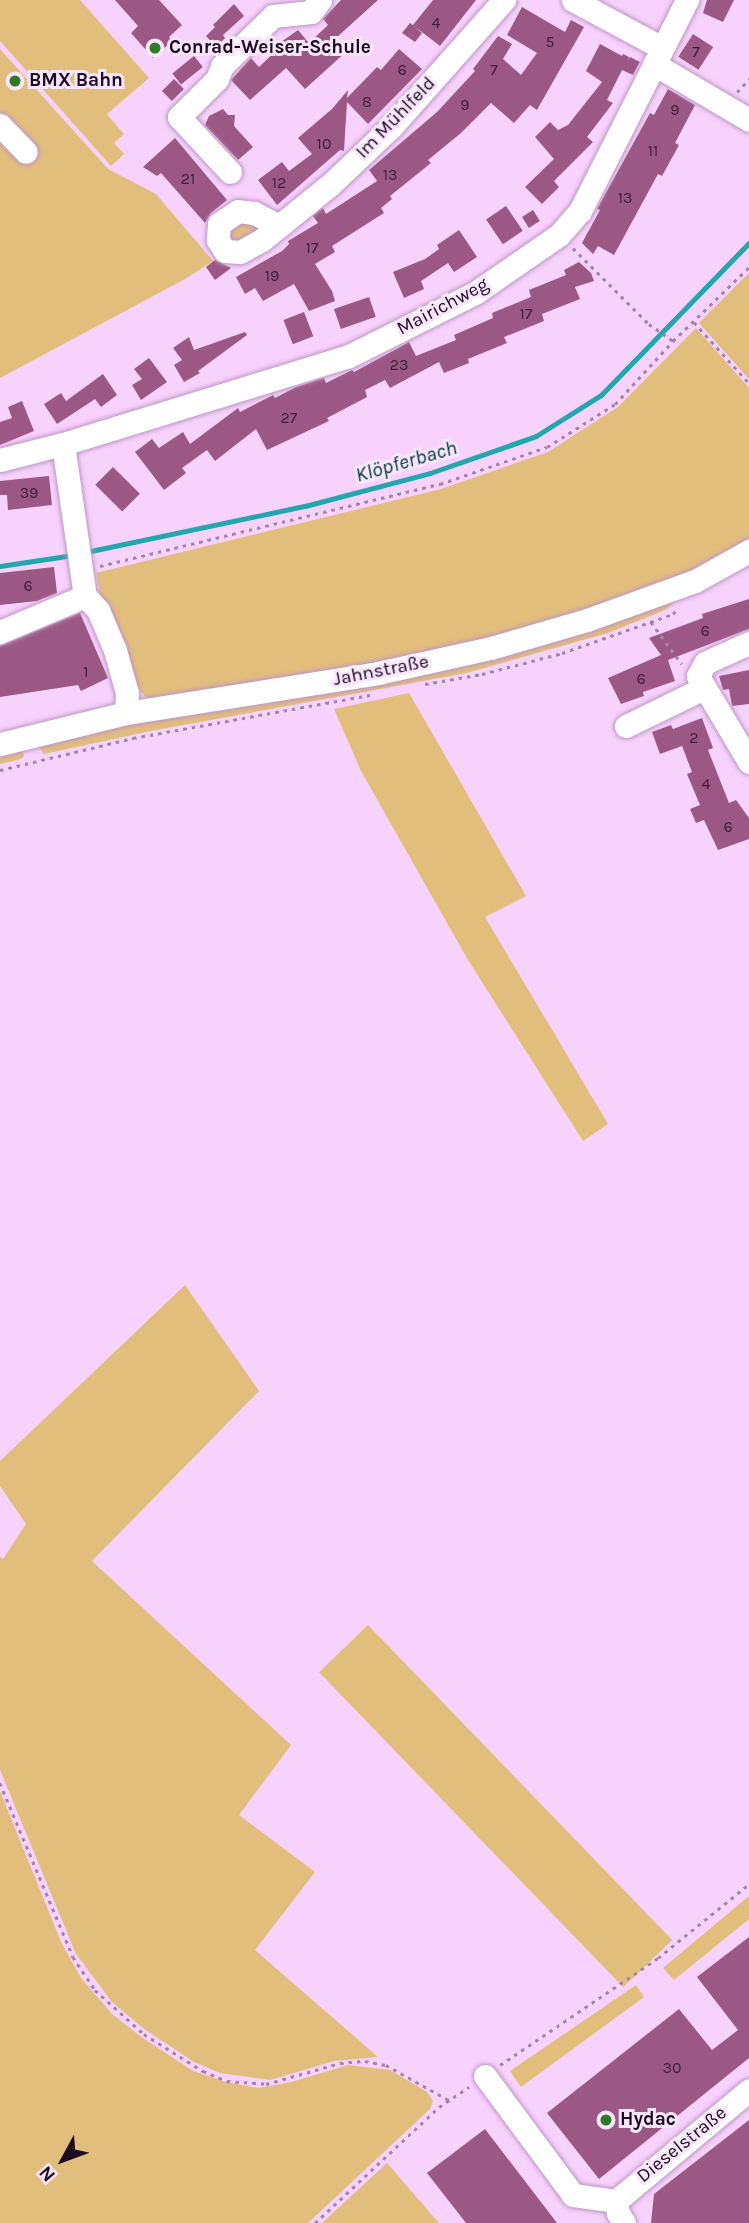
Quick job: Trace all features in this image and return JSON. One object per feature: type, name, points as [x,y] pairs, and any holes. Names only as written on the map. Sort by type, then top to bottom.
[{"type":"street","points":[[230,172],[179,117],[217,79],[222,66],[272,16],[312,12],[320,0]]},
{"type":"street","name":"Im Mühlfeld","points":[[276,225],[331,184],[391,126],[504,0]]},
{"type":"street","points":[[573,0],[749,120]]},
{"type":"street","name":"Mairichweg","points":[[0,460],[63,444],[349,356],[475,293],[559,235],[580,211],[687,0]]},
{"type":"street","points":[[0,125],[26,152]]},
{"type":"street","points":[[63,444],[85,596],[98,610],[115,650],[127,693],[126,713]]},
{"type":"street","name":"Jahnstraße","points":[[0,744],[126,713],[378,673],[491,648],[587,620],[695,581],[749,551]]},
{"type":"street","points":[[0,632],[85,596]]},
{"type":"street","points":[[749,643],[705,663],[701,682],[749,762]]},
{"type":"street","points":[[626,726],[701,682]]},
{"type":"street","points":[[485,2076],[573,2195],[620,2212]]},
{"type":"street","name":"Dieselstraße","points":[[620,2212],[749,2090]]},
{"type":"path","points":[[559,235],[649,324],[673,341]]},
{"type":"path","points":[[79,557],[440,484],[547,447],[615,404],[673,341],[749,267]]},
{"type":"path","points":[[694,322],[749,383]]},
{"type":"path","points":[[651,622],[686,670],[701,682]]},
{"type":"path","points":[[0,1783],[62,1934],[82,1973],[110,2005],[144,2034],[204,2071],[227,2081],[266,2084],[340,2063],[365,2061],[386,2065],[449,2100]]},
{"type":"path","points":[[315,2223],[449,2100],[658,1958],[749,1884]]},
{"type":"shaded area","points":[[0,0],[80,0],[149,78],[107,114],[124,134],[114,143],[124,154],[111,166],[0,41]]},
{"type":"shaded area","points":[[0,49],[108,169],[156,194],[213,261],[185,279],[0,378]]},
{"type":"shaded area","points":[[248,219],[262,229],[234,244],[230,243],[227,227]]},
{"type":"shaded area","points":[[749,273],[749,379],[699,323]]},
{"type":"shaded area","points":[[696,328],[749,388],[749,538],[661,588],[494,639],[382,663],[156,701],[146,697],[137,688],[100,593],[96,573],[441,489],[548,452],[618,407]]},
{"type":"shaded area","points":[[675,599],[665,610],[608,633],[467,673],[151,731],[44,754],[38,746],[41,740]]},
{"type":"shaded area","points":[[409,693],[526,896],[485,917],[608,1124],[583,1141],[468,960],[361,771],[334,709]]},
{"type":"shaded area","points":[[21,747],[24,756],[21,759],[0,764],[0,750]]},
{"type":"shaded area","points":[[185,1285],[259,1391],[92,1561],[291,1745],[239,1815],[315,1872],[255,1950],[378,2057],[334,2061],[270,2080],[220,2073],[194,2062],[144,2029],[112,2002],[76,1954],[0,1770],[0,1557],[3,1559],[26,1524],[0,1486],[0,1461]]},
{"type":"shaded area","points":[[368,1625],[672,1940],[623,1987],[319,1672]]},
{"type":"shaded area","points":[[0,1791],[61,1942],[81,1978],[112,2014],[140,2036],[193,2071],[226,2082],[258,2088],[291,2082],[348,2065],[390,2070],[427,2092],[433,2101],[430,2109],[308,2223],[0,2223]]},
{"type":"shaded area","points":[[749,1896],[749,1919],[674,1980],[663,1968]]},
{"type":"shaded area","points":[[636,1985],[644,1997],[521,2087],[510,2071]]},
{"type":"shaded area","points":[[387,2163],[439,2223],[322,2223]]},
{"type":"building","points":[[115,0],[159,0],[182,25],[169,37],[172,41],[153,58],[131,33],[138,26]]},
{"type":"building","points":[[341,0],[378,0],[336,38],[348,50],[305,89],[286,68],[250,100],[231,80],[251,58],[259,67],[281,46],[281,42],[298,30],[309,43],[328,25],[323,19]]},
{"type":"building","points":[[433,0],[476,0],[440,46],[414,26],[422,33],[415,42],[402,33],[410,23],[413,25]]},
{"type":"building","points":[[707,0],[734,0],[723,22],[703,13]]},
{"type":"building","points":[[234,4],[244,16],[223,35],[225,38],[216,47],[206,36]]},
{"type":"building","points":[[522,7],[565,32],[571,20],[584,27],[537,110],[530,105],[514,123],[491,103],[461,133],[428,160],[431,163],[390,196],[392,199],[381,208],[384,213],[332,246],[335,252],[315,264],[332,291],[335,301],[309,311],[294,284],[263,301],[255,288],[245,294],[236,277],[282,251],[289,244],[288,241],[318,223],[313,216],[323,208],[326,214],[377,181],[369,170],[437,112],[475,71],[473,69],[498,36],[512,44],[503,59],[521,75],[537,53],[507,35]]},
{"type":"building","points":[[693,34],[713,47],[698,70],[678,57]]},
{"type":"building","points":[[600,44],[629,57],[628,60],[630,57],[640,62],[633,75],[622,70],[607,100],[613,103],[587,137],[593,142],[554,181],[559,187],[542,204],[525,187],[554,159],[535,137],[550,122],[558,130],[568,125],[602,82],[586,71]]},
{"type":"building","points":[[399,49],[422,69],[368,124],[347,102],[344,151],[340,150],[277,205],[258,180],[282,162],[289,171],[312,154],[298,138],[332,109],[348,90],[347,98],[377,67],[381,70]]},
{"type":"building","points":[[194,56],[203,67],[181,85],[172,74]]},
{"type":"building","points":[[174,79],[184,89],[172,101],[162,91]]},
{"type":"building","points":[[668,89],[695,105],[675,143],[679,145],[662,176],[658,174],[614,255],[598,246],[593,254],[582,243],[600,210],[597,209],[650,113],[654,115]]},
{"type":"building","points":[[223,109],[228,115],[235,115],[234,126],[253,147],[238,160],[205,125],[209,116]]},
{"type":"building","points":[[175,138],[227,200],[211,213],[205,223],[161,173],[157,176],[143,167]]},
{"type":"building","points":[[506,206],[523,231],[503,244],[486,219]]},
{"type":"building","points":[[533,210],[540,221],[529,228],[522,217]]},
{"type":"building","points":[[459,230],[477,257],[454,272],[448,263],[421,281],[424,289],[404,298],[393,272],[425,259],[439,249],[437,245]]},
{"type":"building","points":[[215,260],[231,268],[215,280],[206,267]]},
{"type":"building","points":[[579,262],[591,273],[594,281],[575,287],[580,299],[542,314],[544,321],[504,337],[507,343],[468,359],[469,363],[444,373],[439,362],[390,388],[385,380],[365,390],[367,397],[327,418],[329,421],[267,450],[256,429],[215,461],[207,450],[182,468],[186,473],[164,490],[135,452],[152,439],[159,448],[183,432],[190,444],[238,408],[240,412],[273,395],[275,398],[296,387],[324,378],[326,383],[352,370],[354,372],[409,342],[416,356],[456,340],[454,335],[493,318],[492,313],[531,297],[529,290],[566,275],[564,270]]},
{"type":"building","points":[[369,297],[376,317],[341,329],[334,309]]},
{"type":"building","points":[[304,312],[313,336],[293,344],[283,320]]},
{"type":"building","points":[[245,332],[247,335],[198,371],[200,373],[184,382],[174,365],[182,360],[173,348],[189,337],[194,350]]},
{"type":"building","points":[[149,358],[167,382],[141,400],[132,385],[142,379],[134,369]]},
{"type":"building","points":[[103,374],[117,395],[101,407],[95,399],[57,424],[44,404],[61,393],[66,401]]},
{"type":"building","points":[[22,401],[34,431],[0,445],[0,422],[12,418],[8,407]]},
{"type":"building","points":[[113,467],[140,494],[122,512],[95,485]]},
{"type":"building","points":[[49,476],[52,505],[8,510],[7,495],[0,495],[0,481]]},
{"type":"building","points":[[54,567],[57,593],[37,601],[0,605],[0,573]]},
{"type":"building","points":[[749,599],[749,629],[668,660],[675,681],[643,692],[644,696],[621,704],[608,678],[661,655],[649,638],[703,618],[702,614]]},
{"type":"building","points":[[80,613],[108,678],[81,691],[78,685],[0,697],[0,646]]},
{"type":"building","points":[[749,670],[749,704],[732,706],[729,689],[723,690],[719,676]]},
{"type":"building","points":[[702,718],[713,748],[708,750],[729,803],[736,800],[749,818],[749,839],[718,850],[704,820],[696,823],[690,809],[700,805],[687,774],[692,772],[682,746],[660,754],[652,732],[671,725],[673,729]]},
{"type":"building","points":[[749,1937],[749,2058],[599,2179],[547,2113],[679,2009],[712,2050],[738,2030],[697,1977]]},
{"type":"building","points":[[749,2120],[749,2223],[651,2223],[654,2194]]},
{"type":"building","points":[[485,2129],[557,2223],[466,2223],[427,2173]]},
{"type":"waterway","name":"Klöpferbach","points":[[86,552],[305,506],[430,473],[536,436],[601,395],[749,243]]},
{"type":"waterway","name":"Klöpferbach","points":[[0,566],[73,555]]},
{"type":"place","name":"Conrad-Weiser-Schule","points":[[155,48]]},
{"type":"place","name":"BMX Bahn","points":[[15,81]]},
{"type":"place","name":"Hydac","points":[[606,2120]]}]
